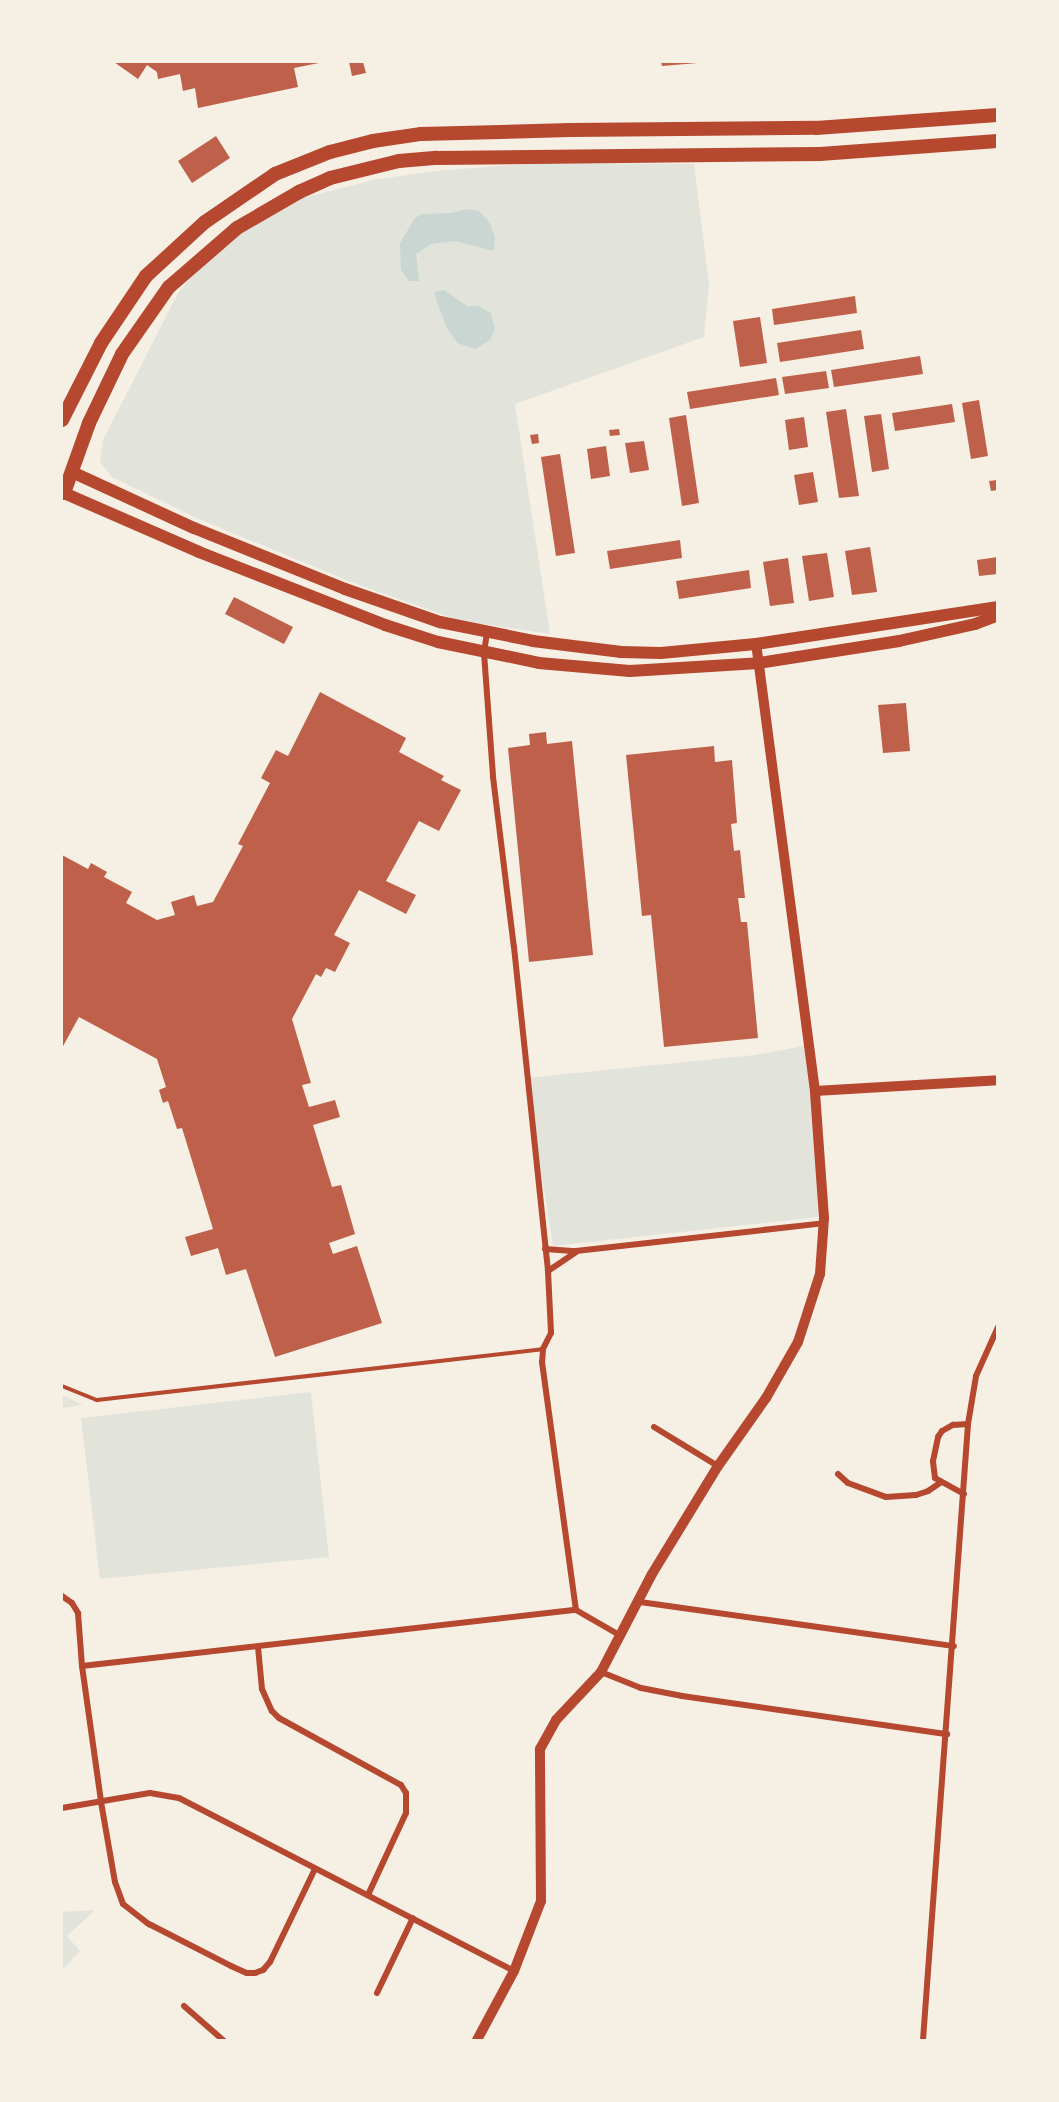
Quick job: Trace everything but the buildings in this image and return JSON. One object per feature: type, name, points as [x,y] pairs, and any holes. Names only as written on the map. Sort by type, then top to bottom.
[{"type":"highway","points":[[62,420],[74,392],[117,315],[146,276],[205,222],[274,174],[330,152],[373,141],[421,134],[816,128],[998,115]]},
{"type":"highway","points":[[63,492],[67,469],[122,354],[169,286],[237,228],[299,192],[330,178],[399,161],[437,158],[820,153],[998,141]]},
{"type":"highway","points":[[62,403],[74,392]]},
{"type":"main road","points":[[67,469],[194,528],[345,589],[440,622],[487,633],[621,652],[661,652],[756,644],[998,607]]},
{"type":"main road","points":[[63,492],[199,552],[337,607],[438,642],[484,653],[602,670],[666,670],[759,663],[899,641],[975,624],[998,615]]},
{"type":"street","points":[[487,633],[484,653],[493,777],[514,947],[548,1271],[551,1333],[543,1349],[542,1362],[576,1610]]},
{"type":"street","points":[[477,2040],[514,1971],[541,1901],[540,1749],[556,1720],[601,1672],[640,1602],[652,1574],[718,1466],[766,1398],[798,1342],[820,1274],[824,1223],[815,1091],[756,644]]},
{"type":"street","points":[[815,1091],[998,1080]]},
{"type":"street","points":[[545,1249],[576,1251],[824,1223]]},
{"type":"street","points":[[548,1271],[576,1251]]},
{"type":"street","points":[[923,2040],[954,1646],[968,1424],[976,1376],[998,1327]]},
{"type":"street","points":[[964,1494],[940,1483],[933,1474],[938,1437],[953,1425],[968,1424]]},
{"type":"street","points":[[654,1427],[718,1466]]},
{"type":"street","points":[[838,1474],[848,1483],[886,1497],[916,1495],[940,1483]]},
{"type":"street","points":[[62,1596],[72,1603],[78,1613],[82,1666],[101,1802],[115,1882],[123,1904],[149,1924],[247,1973],[263,1970],[270,1962],[315,1869]]},
{"type":"street","points":[[640,1602],[954,1646]]},
{"type":"street","points":[[82,1666],[576,1610],[622,1636]]},
{"type":"street","points":[[258,1647],[262,1689],[272,1711],[279,1718],[401,1785],[406,1793],[408,1806],[406,1813],[368,1895]]},
{"type":"street","points":[[601,1672],[641,1688],[682,1696],[947,1734]]},
{"type":"street","points":[[62,1808],[150,1793],[165,1793],[179,1798],[514,1971]]},
{"type":"street","points":[[376,1993],[413,1918]]},
{"type":"street","points":[[184,2006],[223,2040]]},
{"type":"lane","points":[[62,1386],[98,1400],[543,1349]]},
{"type":"shaded area","points":[[541,163],[694,164],[709,285],[704,337],[515,404],[550,634],[458,620],[351,582],[194,517],[112,477],[100,462],[103,440],[178,293],[201,266],[236,235],[298,199],[377,179],[445,170]]},
{"type":"shaded area","points":[[467,209],[479,211],[489,222],[495,236],[494,251],[455,241],[431,244],[416,254],[419,281],[409,281],[401,270],[400,243],[415,218],[422,214],[452,213]]},
{"type":"shaded area","points":[[444,290],[467,306],[479,306],[491,313],[495,329],[490,340],[475,349],[457,343],[446,326],[435,296],[435,292]]},
{"type":"shaded area","points":[[809,1045],[815,1091],[818,1217],[553,1246],[526,1078],[755,1055]]},
{"type":"shaded area","points":[[311,1392],[329,1557],[100,1579],[81,1418]]},
{"type":"shaded area","points":[[62,1395],[83,1405],[62,1408]]},
{"type":"shaded area","points":[[95,1910],[67,1936],[80,1951],[62,1971],[62,1912]]}]
